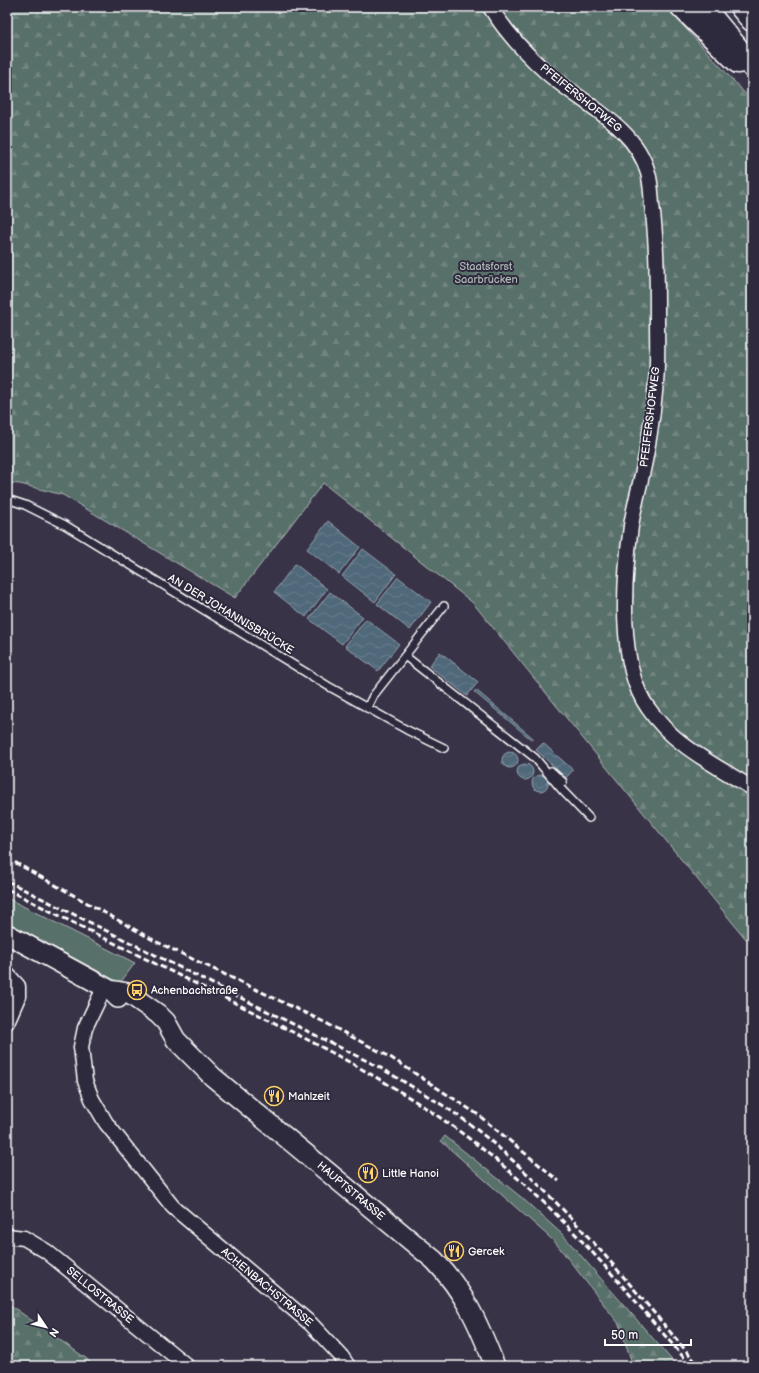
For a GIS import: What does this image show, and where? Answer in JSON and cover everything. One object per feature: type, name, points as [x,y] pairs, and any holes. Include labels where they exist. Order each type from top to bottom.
[{"type":"highway","points":[[682,7],[752,75]]},
{"type":"highway","points":[[703,7],[752,66]]},
{"type":"highway","points":[[741,7],[752,20]]},
{"type":"highway","points":[[747,7],[752,15]]},
{"type":"main road","name":"HAUPTSTRASSE","points":[[7,934],[108,988],[122,1002],[159,1030],[176,1040],[213,1077],[434,1260],[457,1286],[469,1306],[495,1366]]},
{"type":"street","name":"PFEIFERSHOFWEG","points":[[490,7],[502,26],[530,57],[548,74],[616,124],[626,134],[638,151],[648,172],[657,269],[656,379],[647,449],[632,526],[625,612],[626,646],[633,678],[646,707],[666,732],[689,749],[752,788]]},
{"type":"street","points":[[7,974],[12,977],[18,986],[18,996],[7,1022]]},
{"type":"street","name":"ACHENBACHSTRASSE","points":[[108,988],[85,1028],[81,1047],[85,1081],[92,1099],[106,1123],[173,1207],[312,1324],[348,1366]]},
{"type":"street","name":"SELLOSTRASSE","points":[[7,1236],[24,1238],[46,1251],[187,1366]]},
{"type":"lane","name":"AN DER JOHANNISBRÜCKE","points":[[7,499],[25,505],[65,525],[367,708],[444,748]]},
{"type":"lane","points":[[367,708],[373,696],[444,606]]},
{"type":"lane","points":[[405,656],[536,758],[563,782]]},
{"type":"lane","points":[[536,758],[562,790],[589,818]]},
{"type":"green space","name":"Staatsforst Saarbrücken","points":[[7,7],[666,7],[752,101],[752,942],[745,938],[473,603],[323,483],[235,598],[63,495],[20,484],[7,483]]},
{"type":"green space","points":[[7,898],[135,963],[120,983],[7,922]]},
{"type":"green space","points":[[445,1136],[521,1197],[563,1235],[677,1366],[644,1366],[643,1363],[633,1366],[619,1324],[555,1242],[441,1141]]},
{"type":"green space","points":[[7,1303],[87,1359],[93,1366],[7,1366]]},
{"type":"water","points":[[328,521],[360,547],[339,574],[307,549]]},
{"type":"water","points":[[363,549],[396,574],[375,602],[342,576]]},
{"type":"water","points":[[295,564],[327,589],[306,617],[274,592]]},
{"type":"water","points":[[398,577],[431,602],[410,630],[377,604]]},
{"type":"water","points":[[330,592],[363,617],[342,644],[309,619]]},
{"type":"water","points":[[366,619],[399,644],[378,671],[345,646]]},
{"type":"water","points":[[440,652],[478,682],[467,696],[429,666]]},
{"type":"water","points":[[476,690],[533,738],[532,740],[474,692]]},
{"type":"water","points":[[543,743],[573,770],[566,778],[536,750]]},
{"type":"water","points":[[507,752],[513,752],[518,757],[516,766],[513,768],[507,768],[502,763],[502,757]]},
{"type":"water","points":[[522,764],[528,764],[533,769],[531,778],[528,780],[522,780],[517,775],[517,769]]},
{"type":"water","points":[[537,775],[543,775],[548,780],[546,789],[543,791],[537,791],[532,786],[532,780]]},
{"type":"railway","points":[[7,858],[157,942],[322,1021],[390,1057],[477,1114],[559,1181]]},
{"type":"railway","points":[[7,881],[379,1067],[429,1096],[453,1112],[507,1155],[537,1183],[593,1242],[699,1366]]},
{"type":"railway","points":[[7,889],[300,1036],[368,1073],[434,1113],[496,1160],[549,1208],[598,1258],[691,1366]]},
{"type":"place","name":"Achenbachstraße","points":[[137,990]]},
{"type":"place","name":"Mahlzeit","points":[[274,1096]]},
{"type":"place","name":"Little Hanoi","points":[[368,1173]]},
{"type":"place","name":"Gercek","points":[[454,1251]]}]
